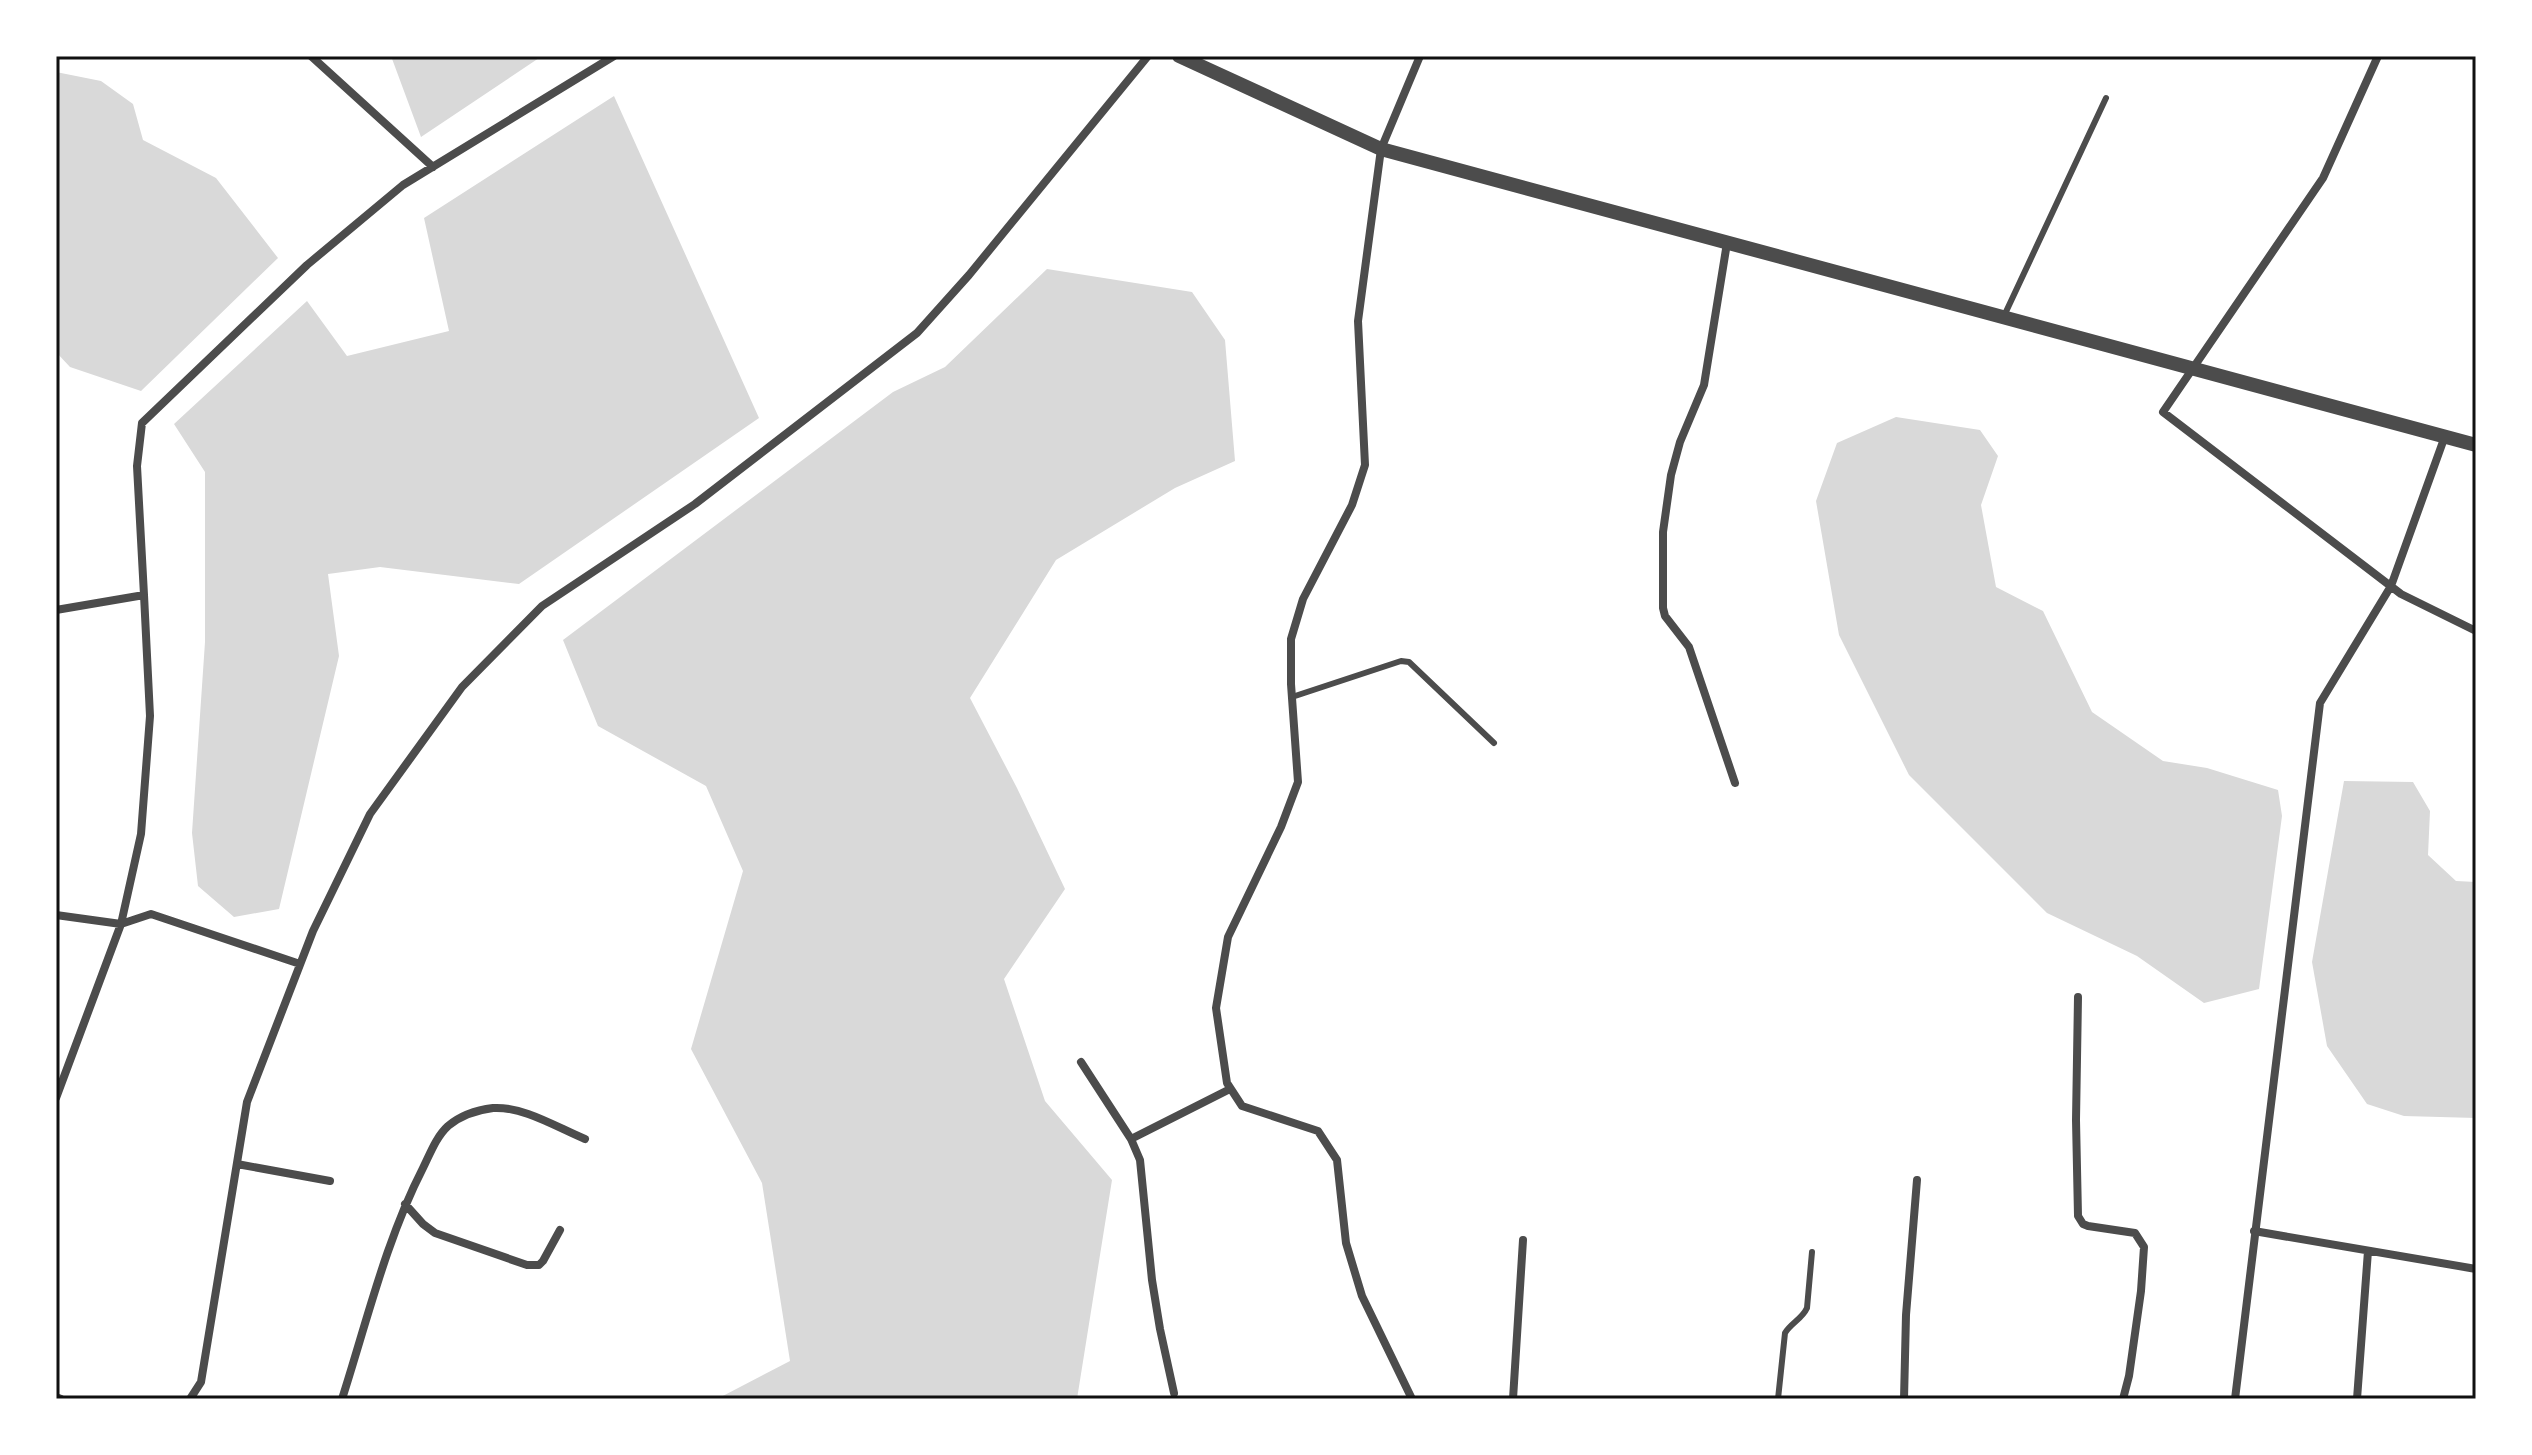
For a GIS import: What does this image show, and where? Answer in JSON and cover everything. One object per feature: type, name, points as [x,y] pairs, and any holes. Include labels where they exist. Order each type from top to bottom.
[{"type":"street","points":[[311,56],[433,167]]},
{"type":"street","points":[[56,1098],[121,924],[141,834],[149,730],[137,466],[142,423],[307,265],[403,185],[614,56]]},
{"type":"street","points":[[190,1399],[201,1382],[247,1102],[300,964],[370,814],[462,687],[542,606],[695,504],[917,333],[969,275],[1148,56]]},
{"type":"street","points":[[1179,56],[1381,149],[2476,445]]},
{"type":"street","points":[[1412,1399],[1358,1282],[1346,1243],[1337,1160],[1318,1131],[1242,1106],[1227,1083],[1216,1008],[1228,937],[1281,827],[1298,782],[1291,639],[1303,599],[1352,505],[1365,465],[1358,321],[1381,149],[1420,56]]},
{"type":"street","points":[[2378,56],[2323,178],[2163,412],[2401,594],[2476,631]]},
{"type":"street","points":[[1727,243],[1704,385],[1680,442],[1671,475],[1663,532],[1663,608],[1665,616],[1689,647],[1735,783]]},
{"type":"street","points":[[2235,1399],[2320,703],[2391,586],[2445,436]]},
{"type":"street","points":[[56,610],[144,595]]},
{"type":"street","points":[[56,915],[121,924],[151,914],[300,964]]},
{"type":"street","points":[[2078,997],[2078,1216],[2088,1226],[2135,1233],[2144,1247],[2135,1341],[2123,1399]]},
{"type":"street","points":[[1081,1062],[1131,1139],[1140,1160],[1152,1280],[1174,1393]]},
{"type":"street","points":[[1131,1139],[1230,1089]]},
{"type":"street","points":[[342,1399],[393,1235],[439,1136],[463,1116],[496,1108],[519,1112],[585,1139]]},
{"type":"street","points":[[237,1164],[330,1181]]},
{"type":"street","points":[[1904,1399],[1906,1315],[1917,1180]]},
{"type":"street","points":[[405,1204],[435,1233],[527,1265],[539,1265],[543,1261],[560,1230]]},
{"type":"street","points":[[2254,1231],[2476,1269]]},
{"type":"street","points":[[1513,1399],[1523,1240]]},
{"type":"street","points":[[2357,1399],[2368,1251]]},
{"type":"lane","points":[[2004,318],[2106,98]]},
{"type":"lane","points":[[1292,697],[1401,661],[1409,662],[1494,743]]},
{"type":"lane","points":[[1778,1399],[1785,1333],[1807,1308],[1812,1252]]},
{"type":"shaded area","points":[[391,56],[542,56],[421,137]]},
{"type":"shaded area","points":[[56,72],[101,81],[133,104],[143,140],[216,178],[278,258],[141,391],[70,367],[56,352]]},
{"type":"shaded area","points":[[614,96],[759,418],[519,584],[380,567],[328,574],[339,656],[279,909],[234,917],[198,886],[192,833],[205,642],[205,472],[174,424],[307,301],[347,356],[449,331],[424,218]]},
{"type":"shaded area","points":[[1047,269],[1192,292],[1225,340],[1235,461],[1175,488],[1056,560],[970,698],[1065,889],[1004,979],[1045,1101],[1112,1180],[1077,1399],[717,1399],[790,1361],[762,1183],[691,1049],[743,871],[706,786],[598,726],[563,640],[893,392],[945,367]]},
{"type":"shaded area","points":[[1896,417],[1980,430],[1998,456],[1981,505],[1996,587],[2043,611],[2092,712],[2163,761],[2207,768],[2278,790],[2282,816],[2259,989],[2204,1003],[2137,956],[2047,913],[1909,775],[1839,635],[1816,501],[1837,443]]},
{"type":"shaded area","points":[[2344,781],[2413,782],[2430,811],[2428,855],[2456,881],[2476,882],[2476,1118],[2404,1116],[2367,1104],[2327,1046],[2312,962]]}]
